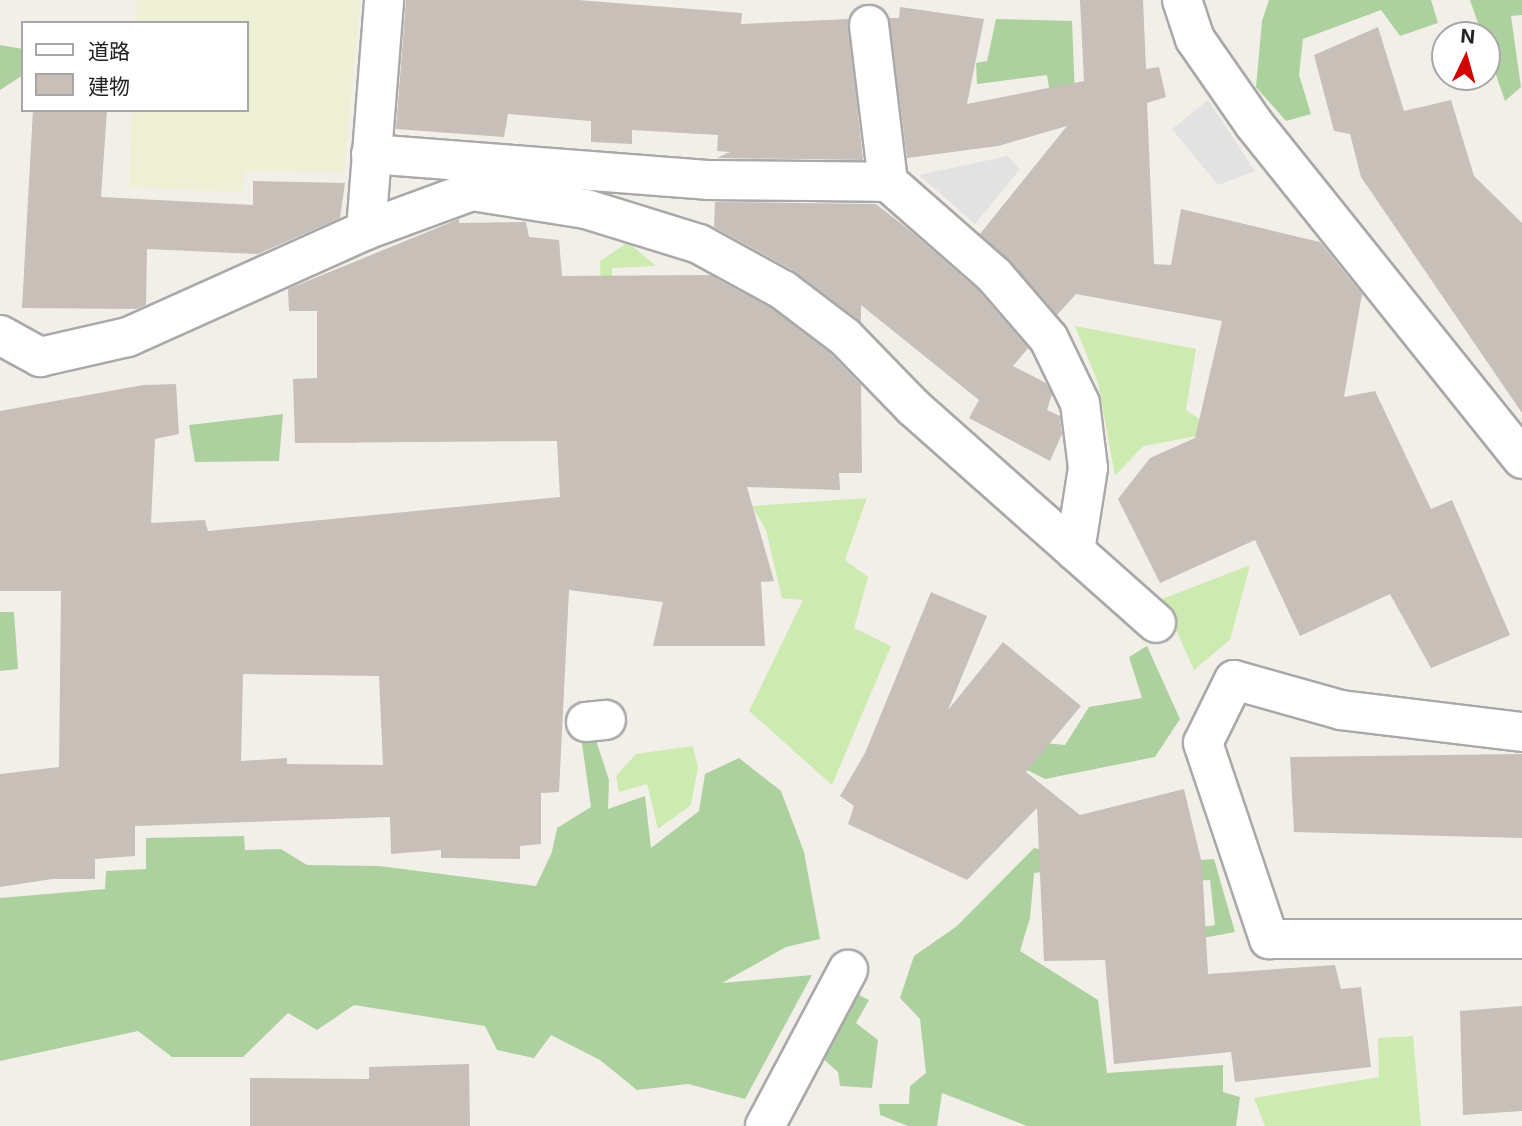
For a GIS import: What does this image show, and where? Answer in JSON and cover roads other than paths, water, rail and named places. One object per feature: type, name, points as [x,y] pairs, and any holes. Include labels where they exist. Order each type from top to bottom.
[{"type":"street","points":[[366,230],[384,0]]},
{"type":"street","points":[[1182,0],[1195,39],[1254,124],[1522,459]]},
{"type":"street","points":[[869,25],[888,182]]},
{"type":"street","points":[[371,154],[707,180],[888,182],[994,275],[1049,340],[1080,403],[1088,468],[1075,551]]},
{"type":"street","points":[[0,335],[40,358],[128,337],[366,230],[472,191],[586,209],[699,244],[783,290],[845,337],[913,407],[1156,623]]},
{"type":"street","points":[[1522,732],[1341,710],[1234,680],[1198,732],[1269,939],[1522,939]]},
{"type":"street","points":[[765,1126],[848,970]]}]
